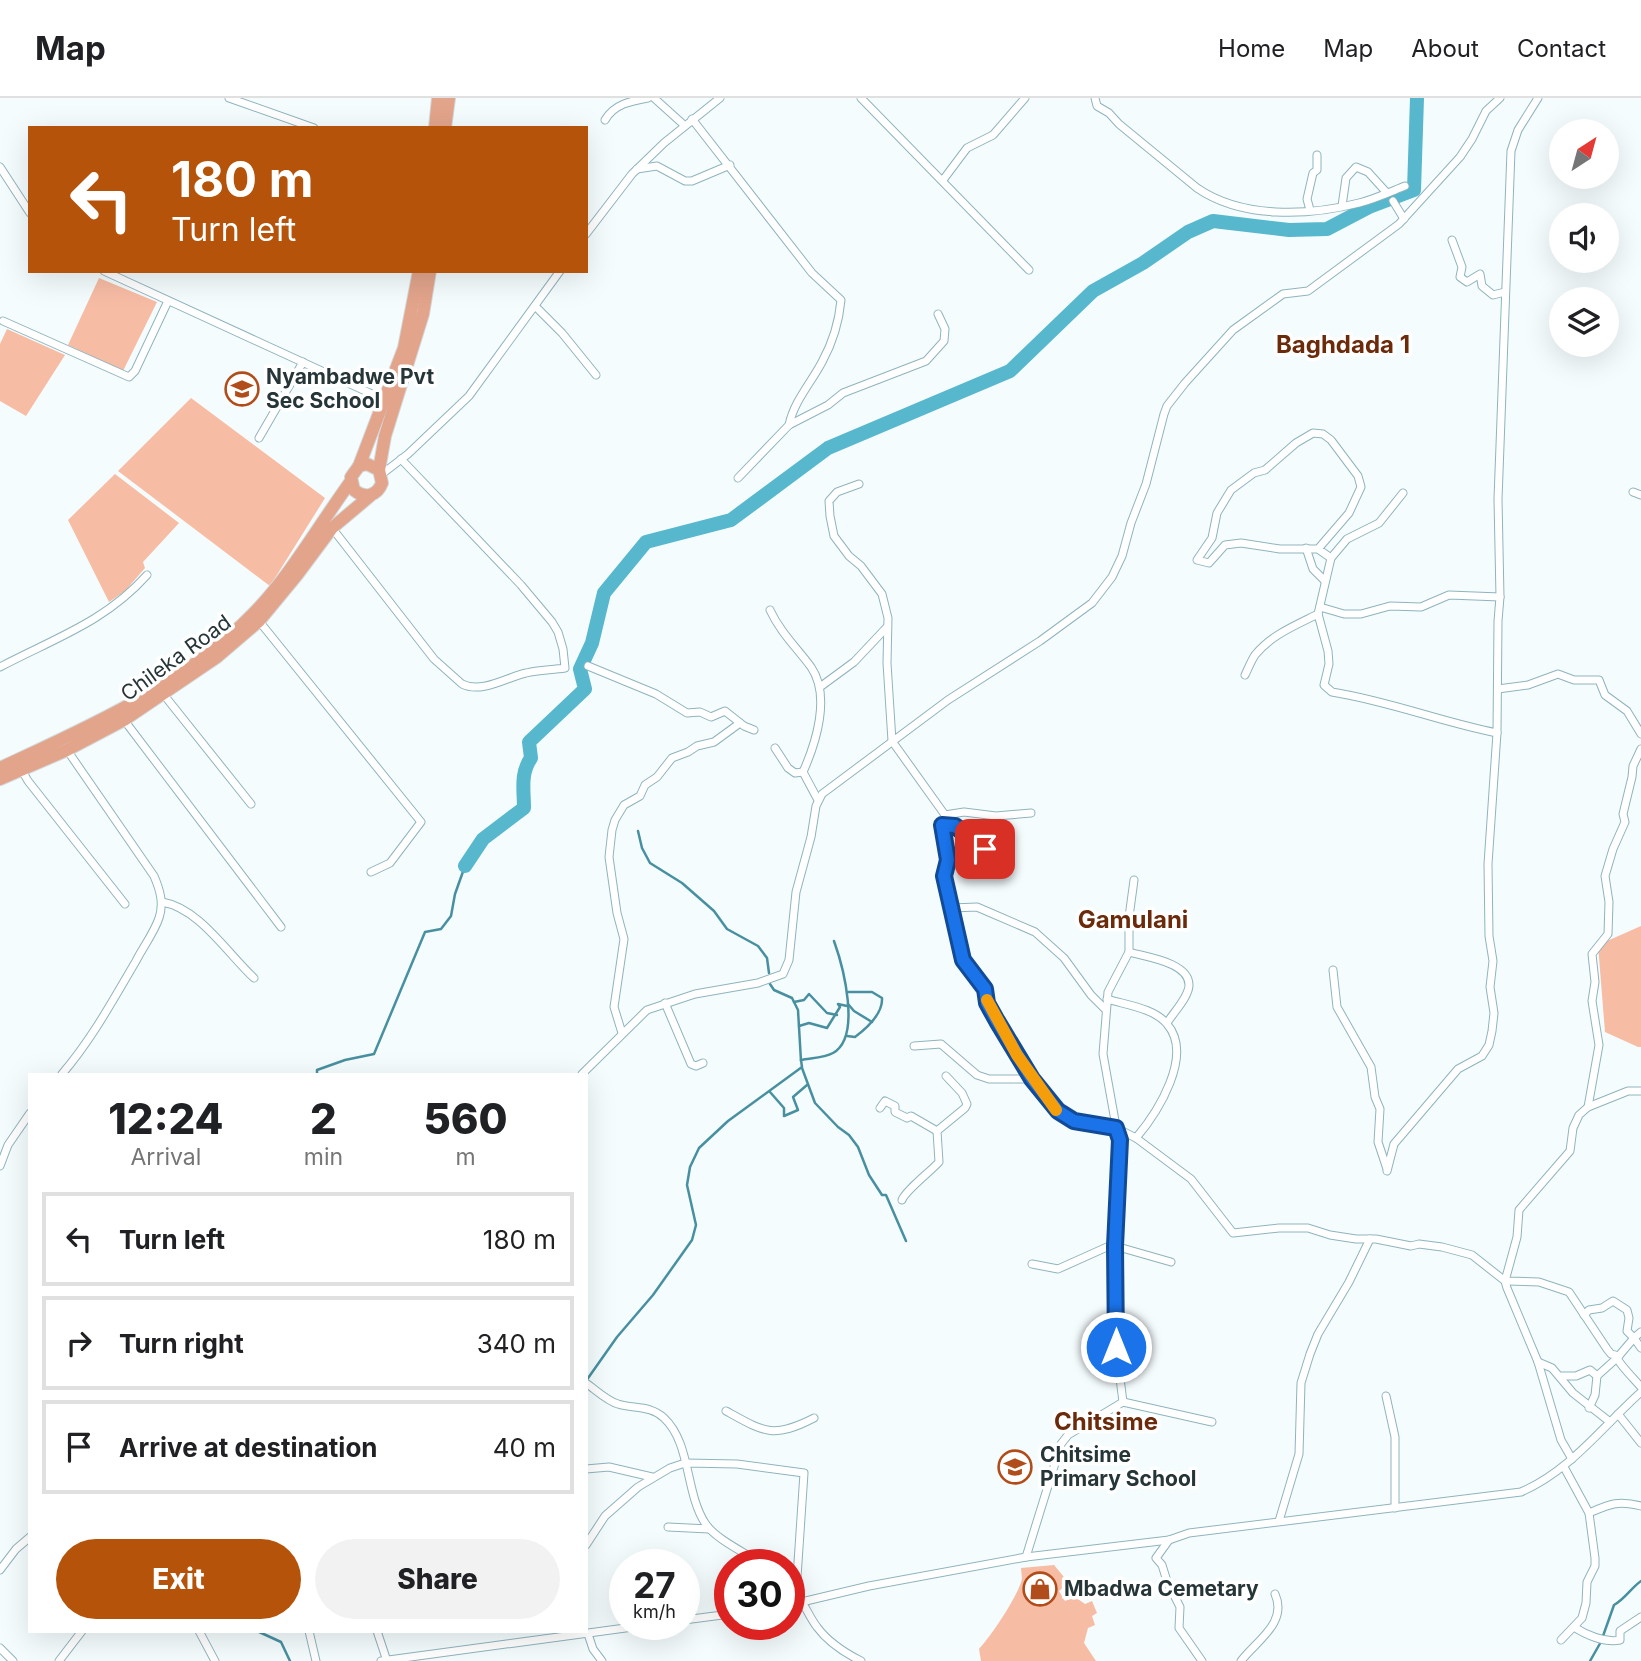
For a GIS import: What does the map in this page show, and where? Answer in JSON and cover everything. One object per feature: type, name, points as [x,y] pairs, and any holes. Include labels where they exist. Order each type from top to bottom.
[{"type":"highway","points":[[435,126],[438,98]]},
{"type":"highway","points":[[445,126],[449,98]]},
{"type":"highway","name":"Chileka Road","points":[[0,768],[118,712],[157,689],[202,658],[252,615],[271,593],[359,466],[404,348],[419,273]]},
{"type":"highway","name":"Chileka Road","points":[[0,779],[68,750],[124,720],[217,657],[259,621],[298,575],[332,528],[381,487],[380,472],[385,436],[423,314],[430,273]]},
{"type":"highway","points":[[359,466],[367,464],[380,472]]},
{"type":"highway","points":[[351,481],[357,493],[370,496]]},
{"type":"street","points":[[229,98],[308,126]]},
{"type":"street","points":[[605,120],[616,106],[648,98]]},
{"type":"street","points":[[654,98],[684,125]]},
{"type":"street","points":[[588,231],[637,169],[684,125],[720,98]]},
{"type":"street","points":[[861,98],[1029,270]]},
{"type":"street","points":[[943,180],[967,148],[993,135],[1025,98]]},
{"type":"street","points":[[1095,98],[1097,106],[1208,195],[1246,209],[1310,210],[1342,206],[1405,186]]},
{"type":"street","points":[[583,1073],[647,1010],[695,994],[758,983],[783,974],[789,960],[796,892],[818,800],[828,788],[948,700],[1058,629],[1092,603],[1112,577],[1122,556],[1167,406],[1185,383],[1233,330],[1278,296],[1304,293],[1404,219],[1459,158],[1486,111],[1500,98]]},
{"type":"street","points":[[1333,970],[1337,1007],[1371,1067],[1375,1080],[1375,1097],[1380,1109],[1378,1142],[1387,1170],[1394,1144],[1403,1132],[1458,1069],[1482,1056],[1489,1045],[1494,1013],[1490,987],[1493,961],[1489,936],[1488,864],[1497,733],[1500,597],[1498,499],[1511,151],[1518,130],[1538,98]]},
{"type":"street","points":[[692,119],[812,273],[841,300],[832,341],[792,410],[789,425]]},
{"type":"street","points":[[1310,210],[1307,199],[1313,173],[1317,170],[1317,155]]},
{"type":"street","points":[[637,169],[657,166],[685,181],[692,181],[730,165]]},
{"type":"street","points":[[0,167],[28,210]]},
{"type":"street","points":[[1342,206],[1346,178],[1356,167],[1368,172],[1387,193]]},
{"type":"street","points":[[1393,201],[1404,219]]},
{"type":"street","points":[[1452,240],[1462,267],[1460,277],[1467,282],[1480,274],[1482,286],[1493,295],[1505,292]]},
{"type":"street","points":[[108,273],[386,400]]},
{"type":"street","points":[[380,472],[401,459],[468,396],[560,273]]},
{"type":"street","points":[[3,321],[130,377],[169,301]]},
{"type":"street","points":[[536,307],[562,333],[596,375]]},
{"type":"street","points":[[738,478],[789,425],[828,405],[843,393],[926,361],[944,341],[945,329],[938,314]]},
{"type":"street","points":[[259,438],[303,362]]},
{"type":"street","points":[[1318,549],[1349,513],[1361,487],[1358,475],[1331,440],[1317,433],[1303,438],[1265,470],[1254,473],[1231,490],[1217,513],[1212,538],[1197,560],[1209,563],[1225,545],[1241,543],[1280,549],[1318,549],[1331,558]]},
{"type":"street","points":[[332,528],[434,659],[461,684],[467,687],[497,684],[528,672],[565,668],[563,649],[552,622],[523,587],[401,459]]},
{"type":"street","points":[[859,484],[832,495],[830,516],[834,536],[882,594],[887,607],[892,741],[945,815],[985,849]]},
{"type":"street","points":[[1403,493],[1379,523],[1347,539],[1331,558],[1319,611],[1328,651],[1325,688],[1332,692],[1398,706],[1461,726],[1497,733]]},
{"type":"street","points":[[1306,548],[1313,569],[1325,580]]},
{"type":"street","points":[[0,667],[105,614],[128,596],[147,575]]},
{"type":"street","points":[[1245,675],[1253,657],[1263,647],[1319,611],[1361,614],[1391,606],[1421,607],[1449,595],[1500,597]]},
{"type":"street","points":[[769,610],[785,637],[810,666],[820,687],[816,745],[803,772]]},
{"type":"street","points":[[259,621],[421,822],[390,863],[370,872]]},
{"type":"street","points":[[820,687],[854,662],[887,626]]},
{"type":"street","points":[[587,666],[656,694],[687,713],[700,712],[712,718],[725,711],[754,730]]},
{"type":"street","points":[[1498,690],[1528,685],[1558,674],[1574,680],[1599,680],[1605,695],[1627,711],[1641,734]]},
{"type":"street","points":[[164,695],[251,804]]},
{"type":"street","points":[[124,720],[281,927]]},
{"type":"street","points":[[622,1033],[614,1007],[624,939],[617,913],[609,857],[615,820],[624,805],[640,796],[645,785],[657,777],[672,758],[697,746],[714,742],[740,723]]},
{"type":"street","points":[[775,748],[792,771],[803,772]]},
{"type":"street","points":[[1588,1107],[1599,1045],[1592,1001],[1595,982],[1592,954],[1608,934],[1609,902],[1605,876],[1612,849],[1625,822],[1623,814],[1633,766],[1641,749]]},
{"type":"street","points":[[63,1073],[93,1036],[118,993],[159,918],[162,902],[155,876],[68,750]]},
{"type":"street","points":[[22,769],[28,781],[125,904]]},
{"type":"street","points":[[803,772],[818,800]]},
{"type":"street","points":[[945,815],[957,812],[996,816],[1031,813]]},
{"type":"street","points":[[955,826],[942,825],[948,860],[944,876],[963,960],[985,989],[987,1003],[1032,1079],[1065,1117],[1081,1123],[1116,1128],[1136,1138],[1191,1179],[1233,1233],[1308,1228],[1330,1235],[1391,1241],[1411,1247],[1419,1244],[1442,1247],[1472,1255],[1505,1281],[1538,1362],[1561,1440],[1572,1459]]},
{"type":"street","points":[[1123,1402],[1116,1347],[1115,1246],[1121,1154],[1103,1054],[1107,999],[1111,984],[1129,952],[1129,917],[1134,880]]},
{"type":"street","points":[[162,902],[175,904],[200,921],[235,961],[254,978]]},
{"type":"street","points":[[952,908],[977,907],[1035,932],[1064,958],[1086,989],[1105,1009]]},
{"type":"street","points":[[1129,952],[1175,965],[1188,979],[1186,993],[1167,1023]]},
{"type":"street","points":[[1107,999],[1148,1011],[1167,1023],[1178,1046],[1175,1067],[1160,1104],[1136,1138]]},
{"type":"street","points":[[665,1003],[691,1064],[696,1066],[702,1063]]},
{"type":"street","points":[[914,1046],[941,1044],[977,1075],[989,1079],[1032,1079]]},
{"type":"street","points":[[937,1131],[967,1104],[962,1093],[946,1076]]},
{"type":"street","points":[[1505,1281],[1517,1237],[1519,1210],[1570,1151],[1573,1128],[1579,1115],[1588,1107],[1628,1091],[1641,1091]]},
{"type":"street","points":[[880,1108],[885,1101],[895,1106],[895,1112],[907,1118],[911,1116],[937,1131]]},
{"type":"street","points":[[0,1166],[12,1139],[28,1116]]},
{"type":"street","points":[[902,1200],[904,1193],[921,1182],[939,1162],[937,1131]]},
{"type":"street","points":[[1279,1521],[1298,1454],[1299,1399],[1310,1354],[1318,1334],[1349,1282],[1370,1239]]},
{"type":"street","points":[[1032,1264],[1058,1269],[1115,1246],[1171,1262]]},
{"type":"street","points":[[1505,1281],[1539,1282],[1569,1292],[1607,1349],[1618,1357]]},
{"type":"street","points":[[1584,1315],[1589,1310],[1617,1301],[1627,1310],[1627,1331],[1641,1348]]},
{"type":"street","points":[[1589,1408],[1595,1395],[1597,1376],[1641,1332]]},
{"type":"street","points":[[805,1602],[869,1587],[1026,1557],[1169,1540],[1189,1533],[1279,1521],[1521,1492],[1564,1468],[1641,1390],[1626,1368],[1619,1363],[1618,1357]]},
{"type":"street","points":[[1538,1362],[1552,1368],[1589,1408],[1610,1422]]},
{"type":"street","points":[[1560,1376],[1576,1376],[1590,1370],[1597,1376]]},
{"type":"street","points":[[588,1384],[613,1403],[645,1408],[663,1417],[681,1443],[687,1474],[703,1521],[709,1529],[739,1549]]},
{"type":"street","points":[[1386,1396],[1395,1437],[1395,1508]]},
{"type":"street","points":[[1026,1557],[1061,1444],[1068,1435],[1123,1402],[1212,1422]]},
{"type":"street","points":[[726,1411],[765,1431],[779,1432],[814,1418]]},
{"type":"street","points":[[1618,1414],[1641,1443]]},
{"type":"street","points":[[588,1542],[605,1516],[652,1477],[685,1463],[737,1464],[804,1473],[799,1549]]},
{"type":"street","points":[[588,1468],[609,1467],[652,1477]]},
{"type":"street","points":[[1561,1640],[1582,1618],[1587,1582],[1595,1566],[1594,1537],[1589,1513],[1564,1468]]},
{"type":"street","points":[[1589,1513],[1612,1503],[1624,1502],[1641,1506]]},
{"type":"street","points":[[668,1527],[709,1529]]},
{"type":"street","points":[[0,1570],[28,1539]]},
{"type":"street","points":[[1169,1540],[1156,1558],[1162,1565],[1180,1607],[1179,1628],[1202,1661]]},
{"type":"street","points":[[1241,1661],[1261,1642],[1275,1621],[1279,1606],[1275,1594]]},
{"type":"street","points":[[805,1608],[819,1630],[837,1646],[861,1661]]},
{"type":"street","points":[[1574,1626],[1583,1633],[1614,1642],[1620,1640],[1620,1630],[1641,1617]]},
{"type":"street","points":[[380,1661],[609,1631]]},
{"type":"street","points":[[59,1661],[80,1633]]},
{"type":"street","points":[[200,1633],[215,1661]]},
{"type":"street","points":[[309,1633],[316,1661]]},
{"type":"street","points":[[378,1633],[387,1661]]},
{"type":"street","points":[[588,1634],[593,1649],[602,1661]]},
{"type":"street","points":[[0,1648],[13,1661]]},
{"type":"shaded area","points":[[99,278],[157,302],[123,371],[68,345]]},
{"type":"shaded area","points":[[7,329],[65,355],[26,416],[0,401],[0,344]]},
{"type":"shaded area","points":[[191,398],[325,498],[270,586],[118,471]]},
{"type":"shaded area","points":[[115,474],[179,523],[143,562],[145,568],[125,591],[109,602],[68,520]]},
{"type":"shaded area","points":[[1641,926],[1641,1047],[1638,1047],[1605,1032],[1598,945]]},
{"type":"shaded area","points":[[1054,1565],[1069,1583],[1059,1591],[1065,1601],[1075,1597],[1085,1604],[1092,1601],[1097,1613],[1092,1616],[1095,1625],[1088,1628],[1084,1643],[1096,1661],[981,1661],[979,1649],[997,1626],[1015,1595],[1022,1579],[1021,1568]]},
{"type":"waterway","points":[[465,866],[483,839],[524,808],[524,776],[531,758],[529,742],[585,689],[580,669],[592,643],[604,593],[646,542],[731,520],[828,448],[1010,371],[1093,291],[1143,263],[1188,232],[1213,221],[1289,230],[1327,229],[1369,207],[1414,190],[1417,98]]},
{"type":"waterway","points":[[638,831],[642,848],[650,863],[682,883],[714,911],[727,929],[758,946],[767,958],[769,973]]},
{"type":"waterway","points":[[317,1073],[317,1070],[345,1060],[374,1054],[425,932],[441,929],[451,916],[465,866]]},
{"type":"waterway","points":[[588,1378],[692,1240],[696,1225],[687,1185],[690,1167],[699,1148],[728,1121],[802,1067],[801,1060],[829,1055],[842,1045],[847,1032],[848,1000],[834,941]]},
{"type":"waterway","points":[[770,984],[774,990],[792,998],[798,1010],[801,1061]]},
{"type":"waterway","points":[[847,1036],[855,1037],[869,1025],[882,1004],[882,998],[872,992],[848,992]]},
{"type":"waterway","points":[[794,1002],[804,1000],[809,994],[827,1013],[837,1015]]},
{"type":"waterway","points":[[799,1026],[809,1023],[827,1028],[840,1007],[838,1004],[847,1006]]},
{"type":"waterway","points":[[848,1004],[872,1022]]},
{"type":"waterway","points":[[802,1068],[815,1103],[858,1147],[869,1175],[882,1195],[886,1195],[906,1241]]},
{"type":"waterway","points":[[770,1092],[784,1108],[784,1116],[798,1110],[793,1097],[807,1085]]},
{"type":"waterway","points":[[1603,1636],[1614,1605],[1641,1581]]},
{"type":"waterway","points":[[261,1633],[281,1642],[290,1661]]},
{"type":"waterway","points":[[1590,1661],[1602,1640]]},
{"type":"slow traffic","points":[[987,1000],[1032,1079],[1056,1110]]},
{"type":"place","name":"Nyambadwe Pvt Sec School","points":[[242,389]]},
{"type":"place","name":"Chitsime Primary School","points":[[1015,1467]]},
{"type":"place","name":"Mbadwa Cemetary","points":[[1040,1589]]},
{"type":"district","name":"Baghdada 1","points":[[1343,345]]},
{"type":"district","name":"Gamulani","points":[[1133,920]]},
{"type":"district","name":"Chitsime","points":[[1106,1422]]},
{"type":"route","points":[[985,849],[955,826],[942,825],[948,860],[944,876],[963,960],[985,989],[987,1003],[1032,1079],[1058,1111],[1074,1121],[1116,1128],[1120,1140],[1115,1246],[1116,1347]]}]
